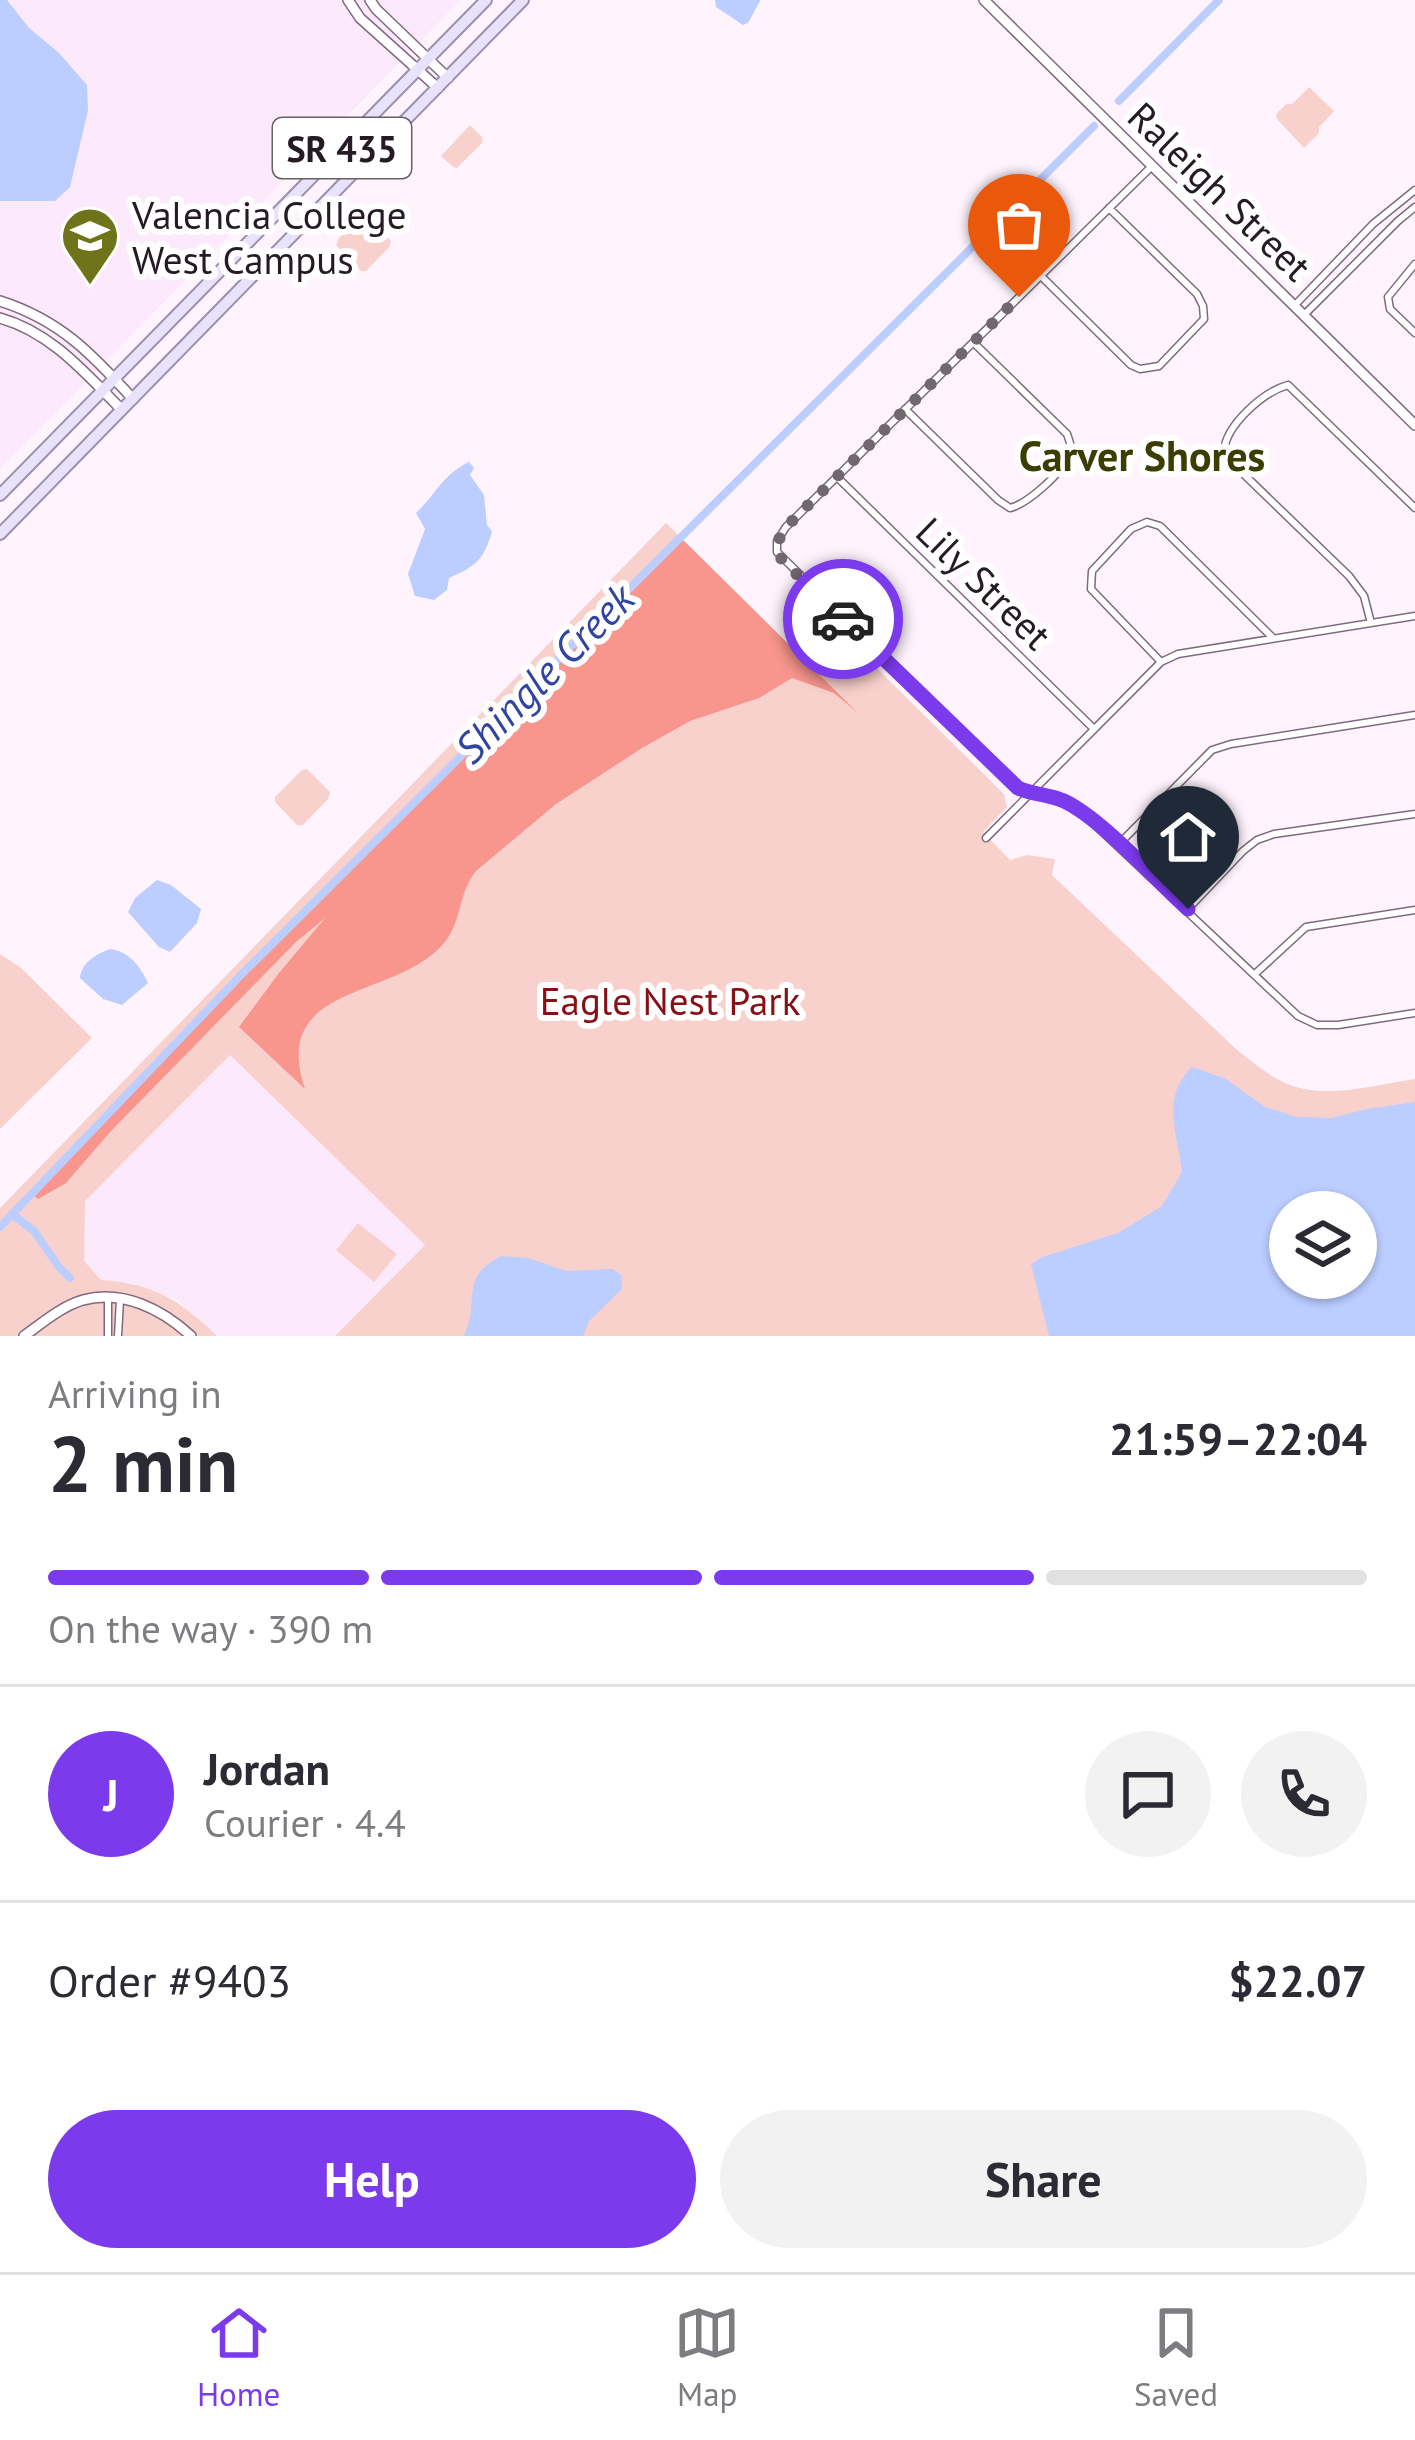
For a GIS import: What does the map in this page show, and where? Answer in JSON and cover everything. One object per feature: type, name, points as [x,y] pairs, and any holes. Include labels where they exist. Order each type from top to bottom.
[{"type":"main road","name":"SR 435","points":[[0,495],[485,0]]},
{"type":"main road","name":"SR 435","points":[[0,534],[523,0]]},
{"type":"street","points":[[348,0],[360,18],[438,88]]},
{"type":"street","points":[[370,0],[448,78]]},
{"type":"street","name":"Raleigh Street","points":[[984,0],[1415,424]]},
{"type":"street","points":[[1151,167],[786,527],[777,552],[1006,778],[1030,794],[1047,794],[1079,810],[1298,1016],[1317,1024],[1338,1025],[1415,1013]]},
{"type":"street","points":[[1294,306],[1373,224],[1415,190]]},
{"type":"street","points":[[1304,315],[1415,207]]},
{"type":"street","points":[[1041,276],[1132,365],[1159,366],[1204,319],[1203,306],[1197,294],[1109,208]]},
{"type":"street","points":[[1415,264],[1388,297],[1390,309],[1415,333]]},
{"type":"street","points":[[0,302],[31,311],[62,329],[133,399]]},
{"type":"street","points":[[0,318],[57,346],[122,410]]},
{"type":"street","points":[[905,410],[998,500],[1010,508],[1025,505],[1068,459],[1071,446],[1067,434],[974,343]]},
{"type":"street","points":[[1371,623],[1364,596],[1349,576],[1231,462],[1224,451],[1225,436],[1270,390],[1288,386],[1415,508]]},
{"type":"street","name":"Lily Street","points":[[837,477],[1094,729]]},
{"type":"street","points":[[1161,662],[1091,590],[1092,572],[1131,529],[1147,523],[1160,526],[1273,638]]},
{"type":"street","points":[[986,838],[1161,662],[1178,654],[1415,616]]},
{"type":"street","points":[[1118,844],[1212,750],[1415,716]]},
{"type":"street","points":[[1188,909],[1257,840],[1415,814]]},
{"type":"street","points":[[1256,974],[1306,927],[1415,910]]},
{"type":"street","points":[[108,1336],[114,1298]]},
{"type":"street","points":[[114,1298],[118,1336]]},
{"type":"street","points":[[24,1336],[85,1299],[114,1298],[160,1311],[191,1336]]},
{"type":"shaded area","name":"Valencia College West Campus","points":[[0,0],[461,0],[0,469]]},
{"type":"shaded area","points":[[681,538],[859,714],[834,693],[792,678],[759,698],[690,721],[556,804],[476,871],[452,931],[427,959],[346,996],[322,1010],[305,1028],[299,1054],[305,1089],[239,1027],[325,918],[111,1131],[66,1183],[38,1199],[32,1194],[240,976]]},
{"type":"shaded area","points":[[230,1055],[425,1245],[335,1336],[217,1336],[177,1300],[129,1283],[101,1281],[84,1261],[85,1200]]},
{"type":"green space","points":[[1309,87],[1334,111],[1304,148],[1276,114]]},
{"type":"green space","points":[[470,125],[483,138],[482,143],[453,167],[441,156]]},
{"type":"green space","points":[[362,215],[391,241],[366,271],[336,245]]},
{"type":"green space","name":"Eagle Nest Park","points":[[666,523],[807,662],[839,631],[1004,794],[1007,807],[983,832],[1010,860],[1027,855],[1055,859],[1052,875],[1259,1067],[1283,1082],[1314,1090],[1348,1090],[1415,1079],[1415,1336],[335,1336],[425,1245],[230,1055],[85,1201],[84,1261],[101,1280],[136,1285],[165,1296],[217,1336],[0,1336],[0,1208]]},
{"type":"green space","points":[[307,769],[330,792],[303,825],[297,825],[275,797]]},
{"type":"green space","points":[[0,954],[20,967],[92,1038],[0,1129]]},
{"type":"green space","points":[[358,1223],[397,1254],[374,1282],[336,1250]]},
{"type":"water","points":[[0,0],[7,0],[87,85],[88,110],[70,187],[55,201],[0,201]]},
{"type":"water","points":[[715,0],[760,1],[743,25],[716,7]]},
{"type":"water","points":[[469,462],[474,468],[470,475],[484,495],[492,531],[489,541],[478,561],[449,578],[447,590],[434,600],[415,596],[408,574],[425,529],[416,513],[446,479]]},
{"type":"water","points":[[157,880],[201,909],[197,923],[170,952],[159,947],[128,912],[135,898]]},
{"type":"water","points":[[110,949],[133,961],[148,983],[122,1005],[103,999],[80,978],[90,960]]},
{"type":"water","points":[[1192,1067],[1226,1079],[1265,1107],[1297,1117],[1331,1118],[1415,1102],[1415,1336],[1049,1336],[1031,1264],[1118,1233],[1162,1206],[1182,1172],[1174,1117],[1176,1091]]},
{"type":"water","points":[[501,1256],[528,1258],[566,1271],[613,1269],[621,1275],[622,1289],[589,1321],[583,1336],[464,1336],[475,1281]]},
{"type":"waterway","name":"Shingle Creek","points":[[1119,101],[1219,0]]},
{"type":"waterway","name":"Shingle Creek","points":[[0,1227],[240,976],[1094,126]]},
{"type":"waterway","points":[[12,1214],[34,1231],[70,1278]]},
{"type":"way so far","points":[[843,619],[783,561],[777,542],[786,527],[1019,297]]},
{"type":"place","name":"Valencia College West Campus","points":[[90,287]]},
{"type":"district","name":"Carver Shores","points":[[1142,455]]},
{"type":"route","points":[[843,619],[1006,778],[1030,794],[1047,794],[1079,810],[1188,909]]}]
